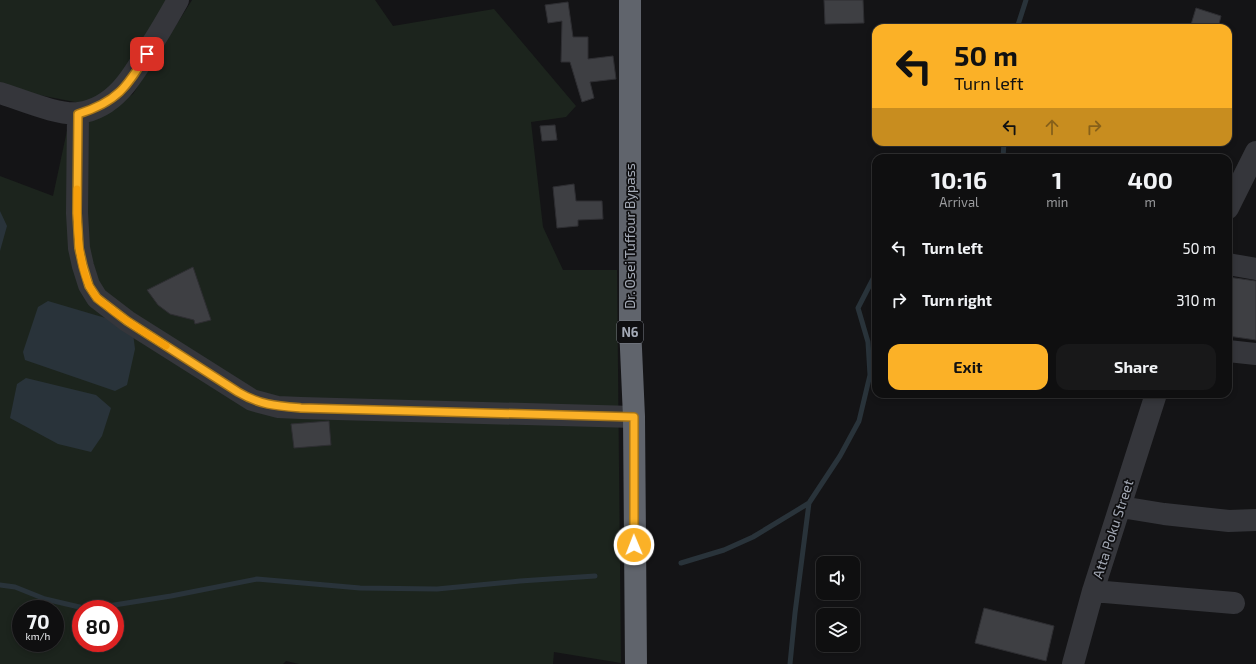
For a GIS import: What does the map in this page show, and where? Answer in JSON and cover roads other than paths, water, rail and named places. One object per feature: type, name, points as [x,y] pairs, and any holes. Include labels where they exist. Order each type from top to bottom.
[{"type":"highway","name":"Dr. Osei Tuffour Bypass","points":[[630,0],[630,326],[634,417],[636,664]]},
{"type":"street","points":[[0,93],[54,111],[78,114],[98,108],[116,96],[127,84],[178,0]]},
{"type":"street","points":[[78,114],[77,213],[79,248],[89,286],[97,298],[127,321],[252,400],[278,407],[634,417]]},
{"type":"street","points":[[1232,200],[1256,152]]},
{"type":"street","points":[[1232,265],[1256,269]]},
{"type":"street","points":[[1232,351],[1256,354]]},
{"type":"street","name":"Atta Poku Street","points":[[1073,664],[1093,591],[1155,398]]},
{"type":"street","points":[[1121,507],[1164,514],[1229,521],[1256,520]]},
{"type":"street","points":[[1093,591],[1234,603]]},
{"type":"waterway","points":[[1018,24],[1026,0]]},
{"type":"waterway","points":[[1003,154],[1004,146]]},
{"type":"waterway","points":[[790,664],[809,503],[840,456],[859,421],[870,375],[868,342],[858,308],[872,281]]},
{"type":"waterway","points":[[681,563],[724,550],[753,537],[809,503]]},
{"type":"waterway","points":[[124,603],[257,579],[360,588],[437,589],[595,576]]},
{"type":"waterway","points":[[0,585],[15,587],[45,599],[72,605]]}]
